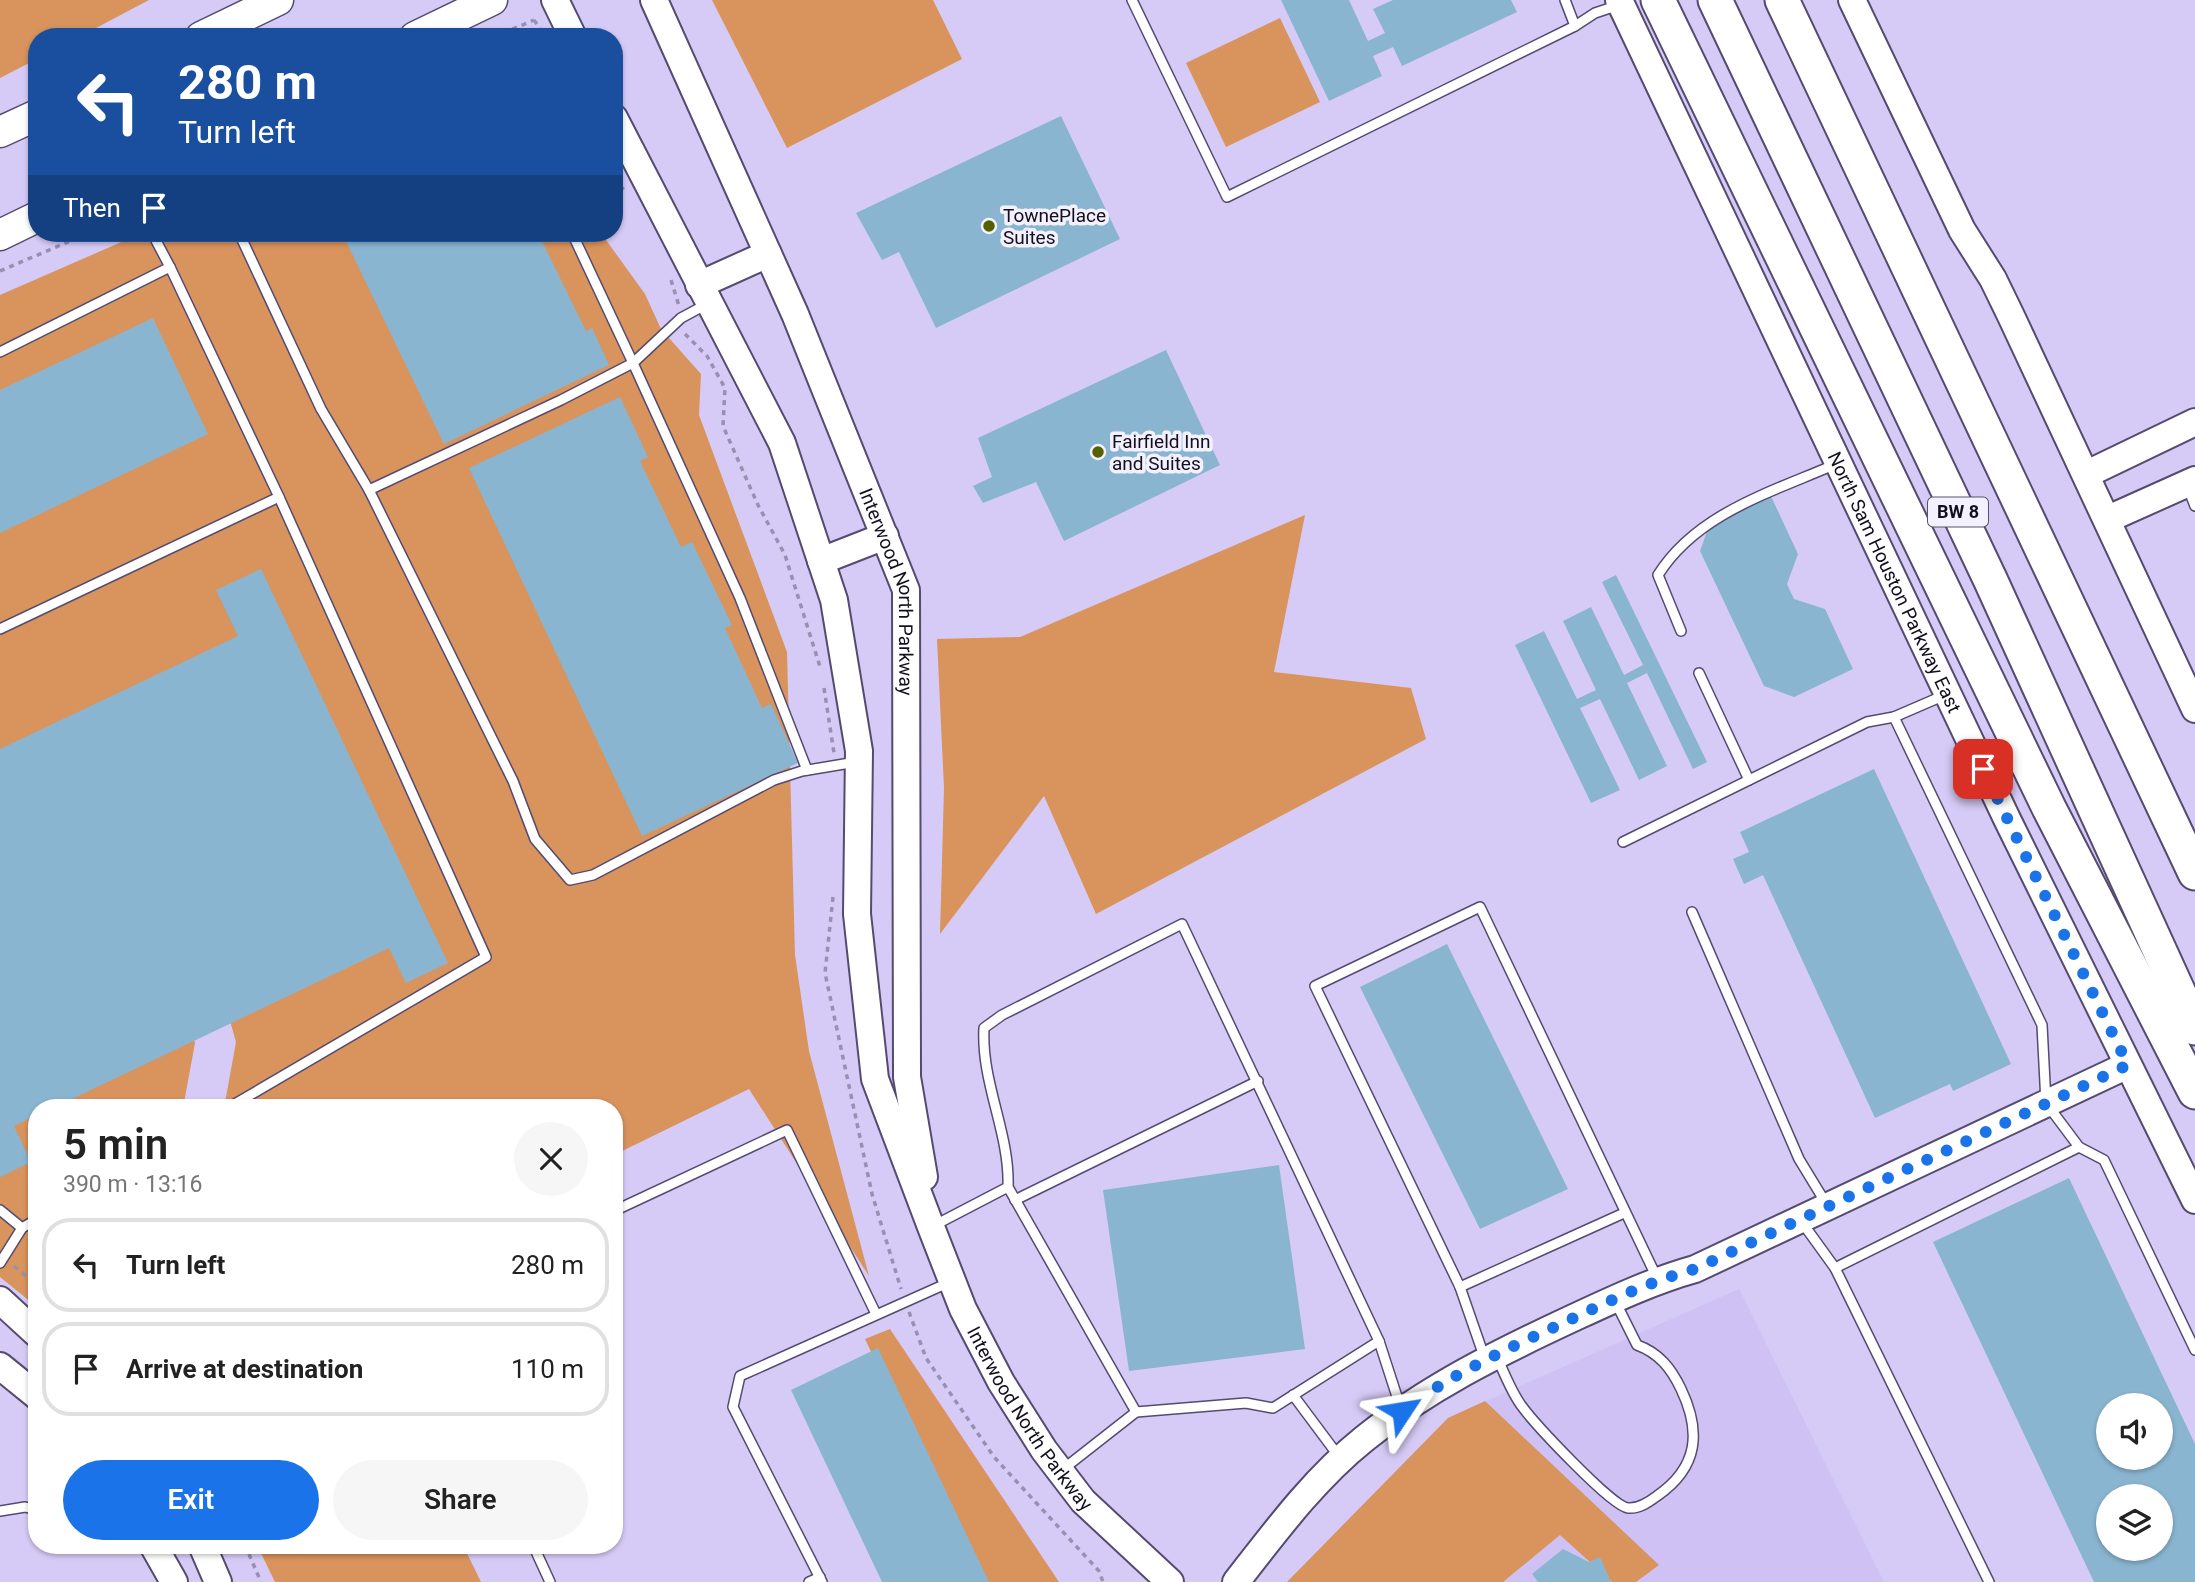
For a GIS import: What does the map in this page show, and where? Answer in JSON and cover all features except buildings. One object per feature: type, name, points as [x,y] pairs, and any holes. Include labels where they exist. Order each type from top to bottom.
[{"type":"highway","points":[[1658,0],[2049,808],[2195,1092]]},
{"type":"highway","name":"BW 8","points":[[1715,0],[1990,579],[2195,1028]]},
{"type":"highway","name":"BW 8","points":[[1782,0],[2195,873]]},
{"type":"main road","points":[[220,28],[278,0]]},
{"type":"main road","points":[[434,28],[492,0]]},
{"type":"main road","points":[[0,132],[28,119]]},
{"type":"main road","points":[[0,235],[28,221]]},
{"type":"street","points":[[555,0],[569,28]]},
{"type":"street","name":"Interwood North Parkway","points":[[654,0],[768,254],[906,590],[907,1077],[931,1227]]},
{"type":"street","points":[[1852,0],[1962,230],[1993,279],[2087,474],[2195,709]]},
{"type":"street","name":"North Sam Houston Parkway East","points":[[1620,2],[1837,463],[2195,1200]]},
{"type":"street","name":"Interwood North Parkway","points":[[623,136],[782,443],[834,600],[859,761],[857,914],[875,1079],[963,1309],[1001,1382],[1083,1501],[1170,1582]]},
{"type":"street","points":[[703,294],[768,254]]},
{"type":"street","points":[[2087,474],[2195,422]]},
{"type":"street","points":[[2108,519],[2192,490]]},
{"type":"street","points":[[821,561],[885,536]]},
{"type":"street","points":[[1236,1582],[1291,1510],[1362,1441],[1402,1411],[1491,1358],[1658,1279],[1695,1269],[2128,1065]]},
{"type":"street","points":[[0,1300],[28,1326]]},
{"type":"street","points":[[0,1366],[28,1389]]},
{"type":"street","points":[[158,1554],[174,1582]]},
{"type":"street","points":[[206,1554],[218,1582]]},
{"type":"lane","points":[[1132,0],[1227,197],[1620,2]]},
{"type":"lane","points":[[1564,0],[1575,26]]},
{"type":"lane","points":[[157,242],[279,497],[486,957],[243,1099]]},
{"type":"lane","points":[[243,242],[321,409],[369,490],[513,781],[535,839],[570,880],[593,875],[751,791],[807,770],[859,761]]},
{"type":"lane","points":[[576,242],[740,598],[807,770]]},
{"type":"lane","points":[[0,352],[170,267]]},
{"type":"lane","points":[[369,490],[561,400],[633,363],[703,294]]},
{"type":"lane","points":[[1681,631],[1657,575],[1665,563],[1713,518],[1837,463]]},
{"type":"lane","points":[[0,629],[279,497]]},
{"type":"lane","points":[[1699,673],[1749,780]]},
{"type":"lane","points":[[1623,842],[1867,722],[1894,718],[1948,693]]},
{"type":"lane","points":[[1894,718],[2042,1025],[2046,1103],[2079,1147],[2104,1160],[2195,1350]]},
{"type":"lane","points":[[1614,1300],[1637,1345],[1650,1350],[1672,1369],[1692,1413],[1695,1435],[1690,1457],[1676,1479],[1643,1506],[1628,1508],[1616,1502],[1596,1483],[1520,1404],[1491,1358],[1460,1287],[1315,986],[1480,907],[1624,1213],[1658,1279]]},
{"type":"lane","points":[[1692,912],[1798,1159],[1828,1206]]},
{"type":"lane","points":[[1136,1412],[1008,1187],[1009,1160],[983,1054],[984,1028],[1002,1015],[1182,924],[1378,1341],[1402,1411]]},
{"type":"lane","points":[[1015,1200],[1258,1081]]},
{"type":"lane","points":[[623,1207],[787,1130],[876,1314]]},
{"type":"lane","points":[[1835,1268],[2079,1147]]},
{"type":"lane","points":[[931,1227],[1008,1187]]},
{"type":"lane","points":[[0,1210],[22,1228]]},
{"type":"lane","points":[[1460,1287],[1624,1213]]},
{"type":"lane","points":[[1800,1219],[1835,1268],[1989,1582]]},
{"type":"lane","points":[[1,1260],[22,1228],[28,1224]]},
{"type":"lane","points":[[809,1582],[821,1580],[733,1407],[740,1376],[952,1282]]},
{"type":"lane","points":[[1060,1471],[1136,1412],[1246,1403],[1273,1408],[1378,1341]]},
{"type":"lane","points":[[1293,1395],[1342,1461]]},
{"type":"lane","points":[[0,1511],[28,1508]]},
{"type":"lane","points":[[537,1554],[550,1582]]},
{"type":"path","points":[[515,28],[534,20],[540,28]]},
{"type":"path","points":[[0,271],[68,242]]},
{"type":"path","points":[[1,1260],[28,1279]]},
{"type":"path","points":[[249,1554],[261,1582]]},
{"type":"shaded area","points":[[0,0],[149,0],[96,28],[28,28],[28,64],[0,78]]},
{"type":"shaded area","points":[[712,0],[933,0],[962,59],[787,148]]},
{"type":"shaded area","points":[[1280,18],[1320,102],[1226,147],[1186,63]]},
{"type":"shaded area","points":[[121,242],[607,242],[645,294],[661,329],[701,374],[699,415],[787,652],[795,955],[809,1051],[869,1276],[749,1089],[623,1151],[623,1099],[226,1099],[236,1042],[216,971],[0,998],[0,295]]},
{"type":"shaded area","points":[[1305,515],[1274,672],[1411,688],[1426,739],[1096,914],[1044,796],[940,934],[944,788],[937,639],[1020,637]]},
{"type":"shaded area","points":[[180,992],[195,1043],[185,1099],[28,1099],[28,1300],[0,1277],[0,1047]]},
{"type":"shaded area","points":[[1739,1289],[1884,1582],[1287,1582],[1448,1418]]},
{"type":"shaded area","points":[[890,1329],[1059,1582],[980,1582],[865,1339]]},
{"type":"shaded area","points":[[1485,1401],[1659,1565],[1636,1582],[1612,1582],[1560,1535],[1503,1582],[1287,1582],[1448,1418]]},
{"type":"shaded area","points":[[261,1554],[467,1554],[481,1582],[275,1582]]},
{"type":"place","name":"TownePlace Suites","points":[[989,226]]},
{"type":"place","name":"Fairfield Inn and Suites","points":[[1098,452]]},
{"type":"route","points":[[1402,1411],[1463,1372],[1535,1336],[1658,1279],[1695,1269],[2128,1065],[1983,769]]}]
